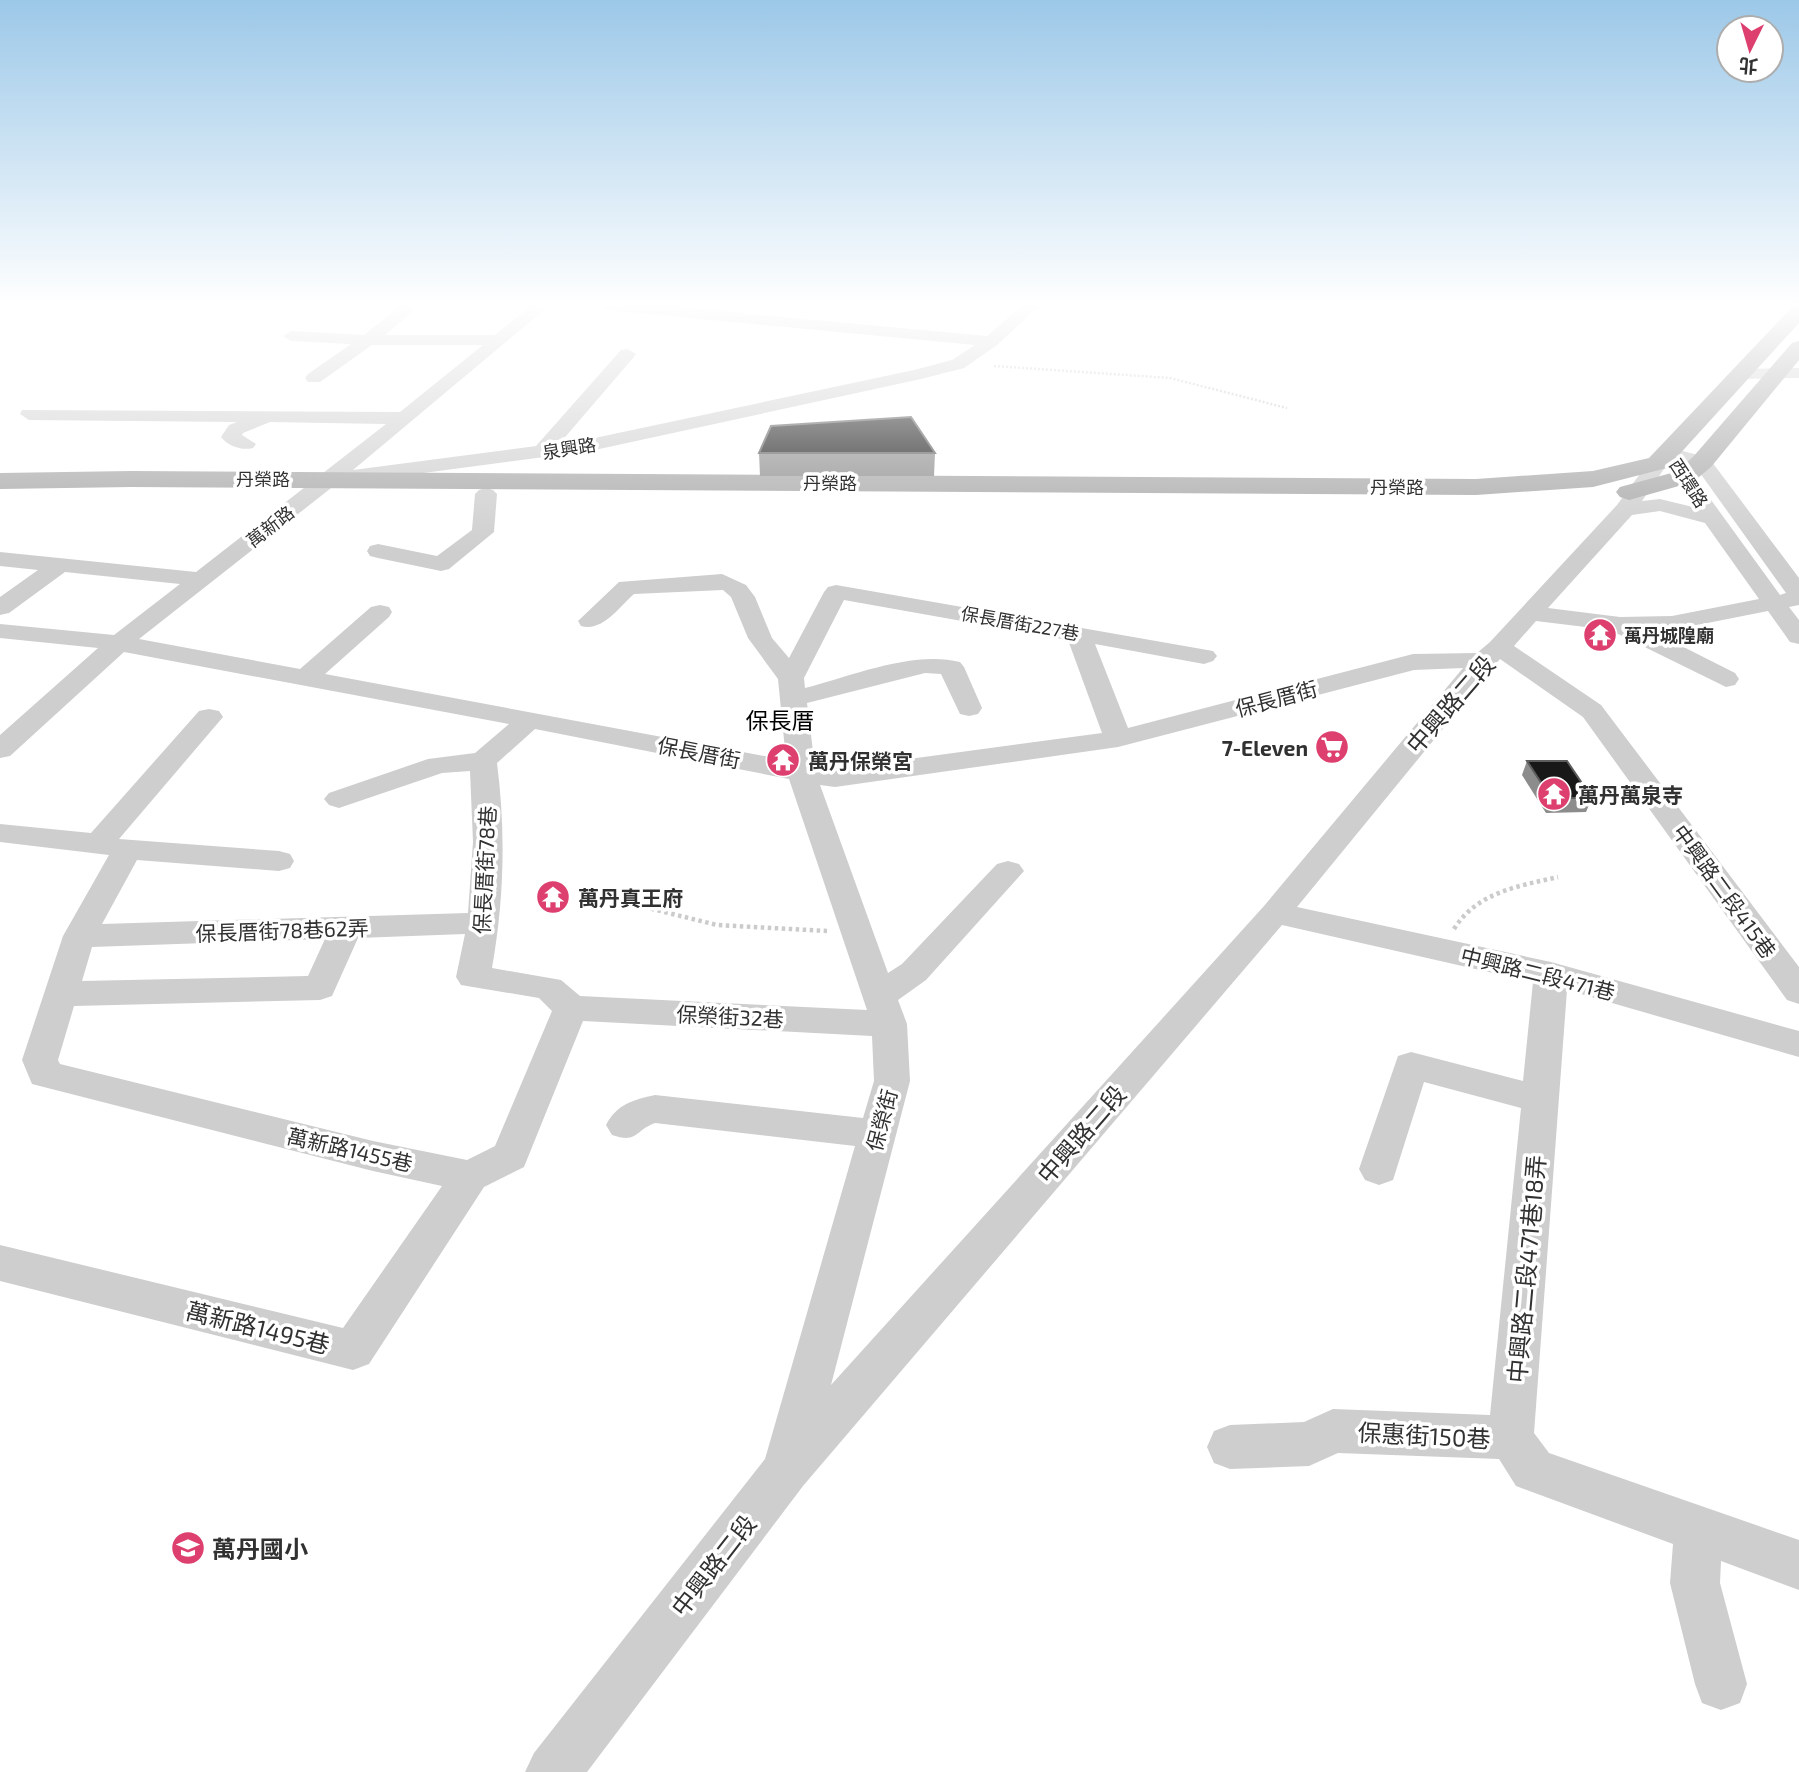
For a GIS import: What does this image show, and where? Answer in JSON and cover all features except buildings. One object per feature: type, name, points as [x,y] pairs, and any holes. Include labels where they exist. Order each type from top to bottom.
[{"type":"main road","name":"中興路二段","points":[[1647,479],[1726,388]]},
{"type":"main road","points":[[1647,479],[1693,470],[1762,388]]},
{"type":"main road","name":"丹榮路","points":[[0,481],[322,486],[1005,490],[1499,502],[1647,479]]},
{"type":"main road","name":"丹榮路","points":[[0,494],[322,486],[486,494],[1005,490]]},
{"type":"street","name":"萬新路","points":[[0,750],[119,643],[322,486],[439,388]]},
{"type":"street","points":[[541,453],[597,388]]},
{"type":"street","name":"泉興路","points":[[322,486],[603,443],[861,388]]},
{"type":"street","points":[[198,402],[239,417]]},
{"type":"street","points":[[29,414],[401,418]]},
{"type":"street","points":[[246,444],[231,437],[236,429],[266,417]]},
{"type":"street","name":"西環路","points":[[1647,479],[1693,470]]},
{"type":"street","name":"西環路","points":[[1693,470],[1714,519],[1791,598]]},
{"type":"street","name":"西環路","points":[[1693,470],[1791,598],[1799,637]]},
{"type":"street","points":[[1647,479],[1660,505],[1714,519]]},
{"type":"street","name":"中興路二段","points":[[552,1772],[786,1470],[1275,913],[1491,654],[1531,613],[1647,479]]},
{"type":"street","points":[[378,551],[441,564],[483,532],[486,494]]},
{"type":"street","points":[[0,559],[201,579]]},
{"type":"street","points":[[0,608],[60,565]]},
{"type":"street","points":[[590,621],[627,587],[722,581],[732,584],[744,597],[759,636],[792,688],[925,665],[951,667],[969,708]]},
{"type":"street","name":"保長厝街227巷","points":[[792,688],[836,592],[1204,656]]},
{"type":"street","points":[[1531,613],[1616,623],[1672,623],[1791,598]]},
{"type":"street","points":[[305,678],[380,612]]},
{"type":"street","points":[[1616,623],[1726,679]]},
{"type":"street","name":"保長厝街","points":[[0,631],[119,643],[784,768],[802,774],[835,778],[1118,739],[1413,662],[1491,654]]},
{"type":"street","points":[[1078,633],[1118,739]]},
{"type":"street","name":"中興路二段415巷","points":[[1491,654],[1592,711],[1799,992]]},
{"type":"street","name":"保榮街","points":[[786,1470],[892,1081],[884,1010],[802,774],[792,688]]},
{"type":"street","points":[[209,717],[113,847],[79,936],[61,994],[320,988],[346,928]]},
{"type":"street","points":[[339,799],[438,765],[483,761],[530,720]]},
{"type":"street","name":"保長厝街78巷","points":[[483,761],[489,807],[485,923],[473,977],[549,988],[571,1008]]},
{"type":"street","points":[[0,833],[113,847],[279,861]]},
{"type":"street","points":[[884,1010],[914,972],[1008,872]]},
{"type":"street","name":"中興路二段471巷","points":[[1275,913],[1551,974],[1799,1044]]},
{"type":"street","name":"保長厝街78巷62弄","points":[[79,936],[485,923]]},
{"type":"street","name":"中興路二段471巷18弄","points":[[1511,1438],[1551,974]]},
{"type":"street","name":"萬新路1455巷","points":[[61,994],[40,1060],[46,1074],[373,1156],[470,1176]]},
{"type":"street","points":[[470,1176],[510,1156],[571,1008]]},
{"type":"street","name":"保榮街32巷","points":[[571,1008],[884,1010]]},
{"type":"street","points":[[1379,1169],[1411,1065],[1540,1099]]},
{"type":"street","points":[[625,1125],[638,1113],[655,1109],[877,1134]]},
{"type":"street","name":"萬新路1495巷","points":[[0,1264],[353,1350],[470,1176]]},
{"type":"street","name":"保惠街150巷","points":[[1230,1447],[1309,1444],[1334,1430],[1511,1438],[1533,1470],[1799,1565]]},
{"type":"street","points":[[1699,1529],[1695,1583],[1721,1684]]},
{"type":"path","points":[[1208,388],[1287,408]]},
{"type":"path","points":[[1446,951],[1460,915],[1493,894],[1558,877]]},
{"type":"path","points":[[644,907],[717,925],[858,933]]},
{"type":"place","name":"萬丹城隍廟","points":[[1600,635]]},
{"type":"place","name":"7-Eleven","points":[[1332,747]]},
{"type":"place","name":"萬丹保榮宮","points":[[783,760]]},
{"type":"place","name":"萬丹萬泉寺","points":[[1554,794]]},
{"type":"place","name":"萬丹真王府","points":[[553,897]]},
{"type":"place","name":"萬丹國小","points":[[188,1548]]},
{"type":"district","name":"保長厝","points":[[780,720]]}]
